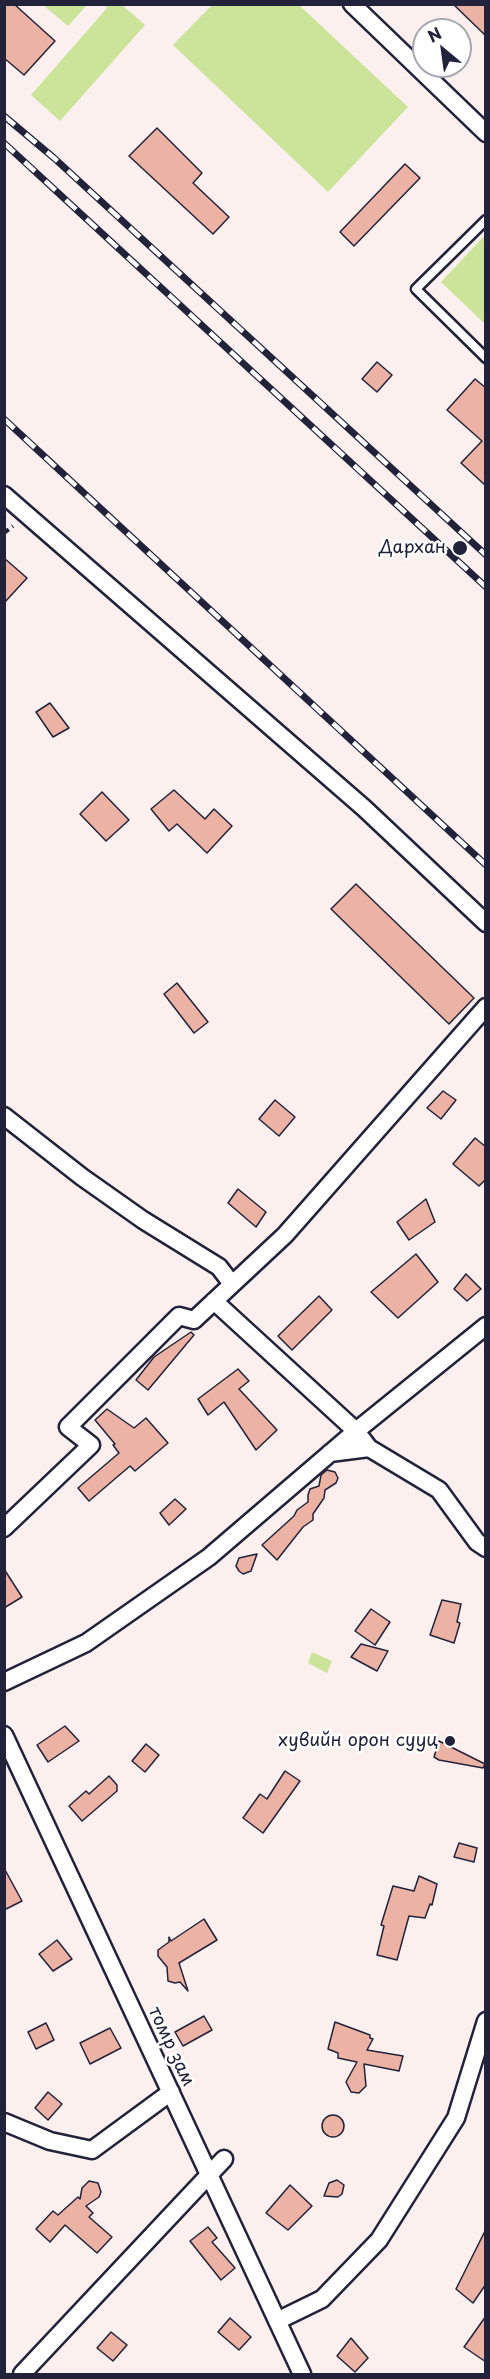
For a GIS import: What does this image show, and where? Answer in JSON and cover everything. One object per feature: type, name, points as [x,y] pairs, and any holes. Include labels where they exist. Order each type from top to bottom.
[{"type":"street","points":[[352,4],[486,133]]},
{"type":"street","points":[[4,495],[364,808],[486,922]]},
{"type":"street","points":[[4,1528],[91,1445],[68,1427],[179,1316],[194,1320],[285,1235],[486,1007]]},
{"type":"street","points":[[4,1116],[82,1177],[143,1220],[219,1267],[232,1284]]},
{"type":"street","points":[[214,1301],[356,1431],[369,1448],[439,1490],[477,1542],[486,1548]]},
{"type":"street","points":[[4,1682],[86,1643],[209,1557],[356,1431],[486,1326]]},
{"type":"street","points":[[330,1453],[369,1448]]},
{"type":"street","name":"томр зам","points":[[4,1735],[302,2374]]},
{"type":"street","points":[[278,2321],[322,2299],[379,2240],[456,2118],[486,2021]]},
{"type":"street","points":[[4,2122],[50,2141],[92,2150],[171,2092]]},
{"type":"street","points":[[22,2374],[224,2159]]},
{"type":"lane","points":[[486,219],[416,289],[486,358]]},
{"type":"green space","points":[[43,5],[87,5],[68,26]]},
{"type":"green space","points":[[105,5],[122,5],[145,25],[60,121],[31,95],[107,8]]},
{"type":"green space","points":[[212,5],[299,5],[408,107],[328,192],[173,45]]},
{"type":"green space","points":[[485,235],[485,324],[441,282]]},
{"type":"green space","points":[[312,1652],[332,1661],[327,1673],[308,1663]]},
{"type":"building","points":[[4,4],[14,4],[55,41],[24,75],[4,58]]},
{"type":"building","points":[[453,4],[486,4],[486,36],[472,22],[472,18],[467,18]]},
{"type":"building","points":[[157,128],[202,173],[193,183],[229,217],[213,234],[129,156]]},
{"type":"building","points":[[405,164],[420,178],[354,246],[340,232]]},
{"type":"building","points":[[377,362],[392,375],[377,392],[362,379]]},
{"type":"building","points":[[475,379],[486,388],[486,486],[461,463],[482,441],[447,410]]},
{"type":"building","points":[[4,558],[27,578],[4,603]]},
{"type":"building","points":[[50,703],[69,728],[53,737],[36,712]]},
{"type":"building","points":[[174,790],[205,819],[214,809],[232,826],[207,853],[177,824],[169,831],[151,809]]},
{"type":"building","points":[[102,792],[129,820],[106,841],[80,814]]},
{"type":"building","points":[[356,884],[474,998],[449,1024],[331,909]]},
{"type":"building","points":[[177,983],[208,1022],[194,1033],[164,994]]},
{"type":"building","points":[[443,1091],[456,1100],[441,1119],[427,1108]]},
{"type":"building","points":[[275,1100],[295,1117],[279,1136],[259,1119]]},
{"type":"building","points":[[475,1138],[486,1147],[486,1179],[479,1186],[453,1164]]},
{"type":"building","points":[[238,1189],[266,1212],[256,1227],[228,1203]]},
{"type":"building","points":[[426,1199],[435,1222],[409,1240],[397,1222]]},
{"type":"building","points":[[416,1254],[438,1282],[398,1318],[371,1292]]},
{"type":"building","points":[[466,1274],[481,1289],[467,1301],[454,1289]]},
{"type":"building","points":[[319,1296],[332,1310],[292,1350],[278,1336]]},
{"type":"building","points":[[191,1332],[194,1335],[148,1390],[136,1380],[154,1357]]},
{"type":"building","points":[[238,1369],[249,1381],[239,1389],[277,1430],[256,1450],[224,1402],[208,1415],[198,1399]]},
{"type":"building","points":[[107,1409],[134,1428],[146,1418],[168,1443],[135,1471],[130,1466],[89,1501],[78,1488],[119,1453],[113,1445],[115,1444],[95,1420]]},
{"type":"building","points":[[327,1470],[335,1472],[338,1478],[336,1483],[325,1490],[324,1498],[313,1514],[313,1520],[303,1527],[277,1560],[262,1545],[308,1502],[310,1489],[319,1486],[321,1475]]},
{"type":"building","points":[[175,1499],[186,1509],[169,1525],[160,1513]]},
{"type":"building","points":[[257,1554],[251,1571],[243,1574],[239,1571],[236,1566],[239,1558]]},
{"type":"building","points":[[4,1569],[22,1597],[4,1608]]},
{"type":"building","points":[[442,1600],[461,1604],[457,1622],[460,1623],[454,1643],[430,1635]]},
{"type":"building","points":[[371,1609],[390,1622],[375,1645],[355,1631]]},
{"type":"building","points":[[361,1644],[388,1651],[377,1671],[351,1657]]},
{"type":"building","points":[[65,1726],[79,1741],[48,1762],[37,1745]]},
{"type":"building","points":[[439,1741],[485,1764],[483,1768],[439,1760],[434,1757]]},
{"type":"building","points":[[146,1744],[159,1755],[145,1772],[132,1761]]},
{"type":"building","points":[[285,1771],[300,1781],[263,1833],[243,1818],[260,1794],[267,1799]]},
{"type":"building","points":[[109,1776],[117,1785],[117,1791],[82,1821],[69,1806],[86,1791],[89,1794]]},
{"type":"building","points":[[459,1843],[477,1848],[474,1862],[454,1857]]},
{"type":"building","points":[[4,1868],[22,1901],[4,1910]]},
{"type":"building","points":[[419,1876],[437,1884],[432,1905],[430,1904],[425,1918],[409,1916],[397,1960],[377,1955],[384,1926],[381,1925],[393,1886],[414,1891]]},
{"type":"building","points":[[204,1919],[217,1940],[179,1963],[188,1991],[180,1982],[168,1981],[167,1967],[158,1956],[158,1950],[169,1942],[169,1937],[171,1941]]},
{"type":"building","points":[[57,1940],[72,1959],[53,1971],[39,1954]]},
{"type":"building","points":[[204,2016],[212,2030],[183,2046],[175,2032]]},
{"type":"building","points":[[335,2022],[370,2035],[373,2039],[367,2050],[403,2056],[399,2071],[364,2064],[366,2086],[359,2093],[351,2092],[346,2082],[357,2062],[338,2058],[338,2053],[328,2049]]},
{"type":"building","points":[[46,2023],[54,2040],[36,2049],[28,2032]]},
{"type":"building","points":[[110,2028],[121,2048],[90,2064],[80,2043]]},
{"type":"building","points":[[48,2092],[62,2104],[48,2120],[35,2108]]},
{"type":"building","points":[[329,2115],[337,2115],[344,2122],[344,2130],[337,2137],[329,2137],[322,2130],[322,2122]]},
{"type":"building","points":[[337,2180],[344,2185],[342,2194],[338,2197],[324,2196],[329,2183]]},
{"type":"building","points":[[89,2181],[98,2183],[101,2192],[99,2197],[86,2206],[93,2213],[89,2217],[112,2237],[97,2253],[65,2225],[50,2242],[36,2229],[53,2211],[58,2215],[78,2197],[80,2199],[82,2188]]},
{"type":"building","points":[[290,2185],[312,2206],[288,2230],[266,2213]]},
{"type":"building","points":[[208,2227],[217,2238],[212,2242],[235,2268],[221,2280],[190,2241]]},
{"type":"building","points":[[486,2229],[486,2284],[473,2303],[456,2289]]},
{"type":"building","points":[[486,2316],[486,2362],[464,2347]]},
{"type":"building","points":[[230,2318],[251,2337],[239,2350],[218,2332]]},
{"type":"building","points":[[111,2332],[127,2345],[113,2361],[97,2348]]},
{"type":"building","points":[[351,2338],[368,2358],[355,2372],[337,2356]]},
{"type":"railway","points":[[4,116],[54,158],[486,555]]},
{"type":"railway","points":[[4,143],[486,587]]},
{"type":"railway","points":[[4,419],[486,865]]},
{"type":"place","name":"Дархан","points":[[460,548]]},
{"type":"place","name":"хувийн орон сууц","points":[[450,1741]]}]
